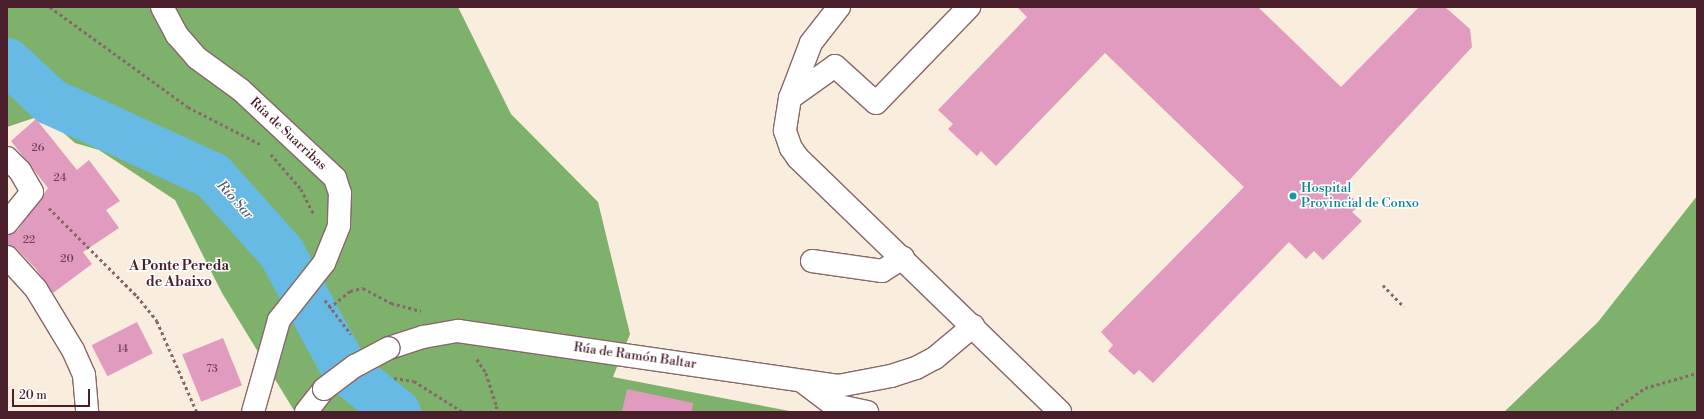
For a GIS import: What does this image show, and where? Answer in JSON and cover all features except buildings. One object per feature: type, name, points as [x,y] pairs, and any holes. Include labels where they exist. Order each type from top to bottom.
[{"type":"street","name":"Rúa de Suarribas","points":[[162,7],[177,35],[197,58],[241,90],[336,178],[340,193],[341,210],[339,226],[311,283],[279,320],[253,412]]},
{"type":"street","points":[[839,7],[811,42],[790,98],[785,131],[798,158],[903,258],[1060,412]]},
{"type":"street","points":[[790,98],[835,66],[876,103],[969,7]]},
{"type":"street","points":[[7,158],[20,171],[32,192],[7,223]]},
{"type":"street","points":[[7,257],[36,289],[73,350],[84,375],[87,412]]},
{"type":"street","points":[[812,261],[882,271],[903,258]]},
{"type":"street","name":"Rúa de Ramón Baltar","points":[[306,412],[324,389],[355,366],[389,348],[423,337],[458,331],[838,386],[891,376],[935,358],[973,326]]},
{"type":"street","points":[[802,381],[834,405],[867,412]]},
{"type":"path","points":[[50,7],[188,107],[263,145],[301,189],[330,247]]},
{"type":"path","points":[[32,192],[101,258],[157,321],[197,412]]},
{"type":"path","points":[[311,283],[329,308],[351,334]]},
{"type":"path","points":[[1383,285],[1404,307]]},
{"type":"path","points":[[329,308],[350,291],[363,288],[391,304],[423,311]]},
{"type":"path","points":[[458,331],[486,373],[497,406],[496,412]]},
{"type":"path","points":[[1611,412],[1645,388],[1697,373]]},
{"type":"path","points":[[394,378],[414,381],[464,412]]},
{"type":"green space","points":[[7,7],[458,7],[511,114],[598,202],[630,334],[613,377],[795,412],[295,412],[222,293],[175,200],[99,150],[75,143],[43,115],[7,127]]},
{"type":"green space","points":[[1697,196],[1697,412],[1504,412],[1598,322]]},
{"type":"waterway","name":"Río Sar","points":[[7,61],[50,101],[212,175],[281,252],[345,370],[397,412]]},
{"type":"place","name":"Hospital Provincial de Conxo","points":[[1293,196]]},
{"type":"district","name":"A Ponte Pereda de Abaixo","points":[[179,274]]}]
